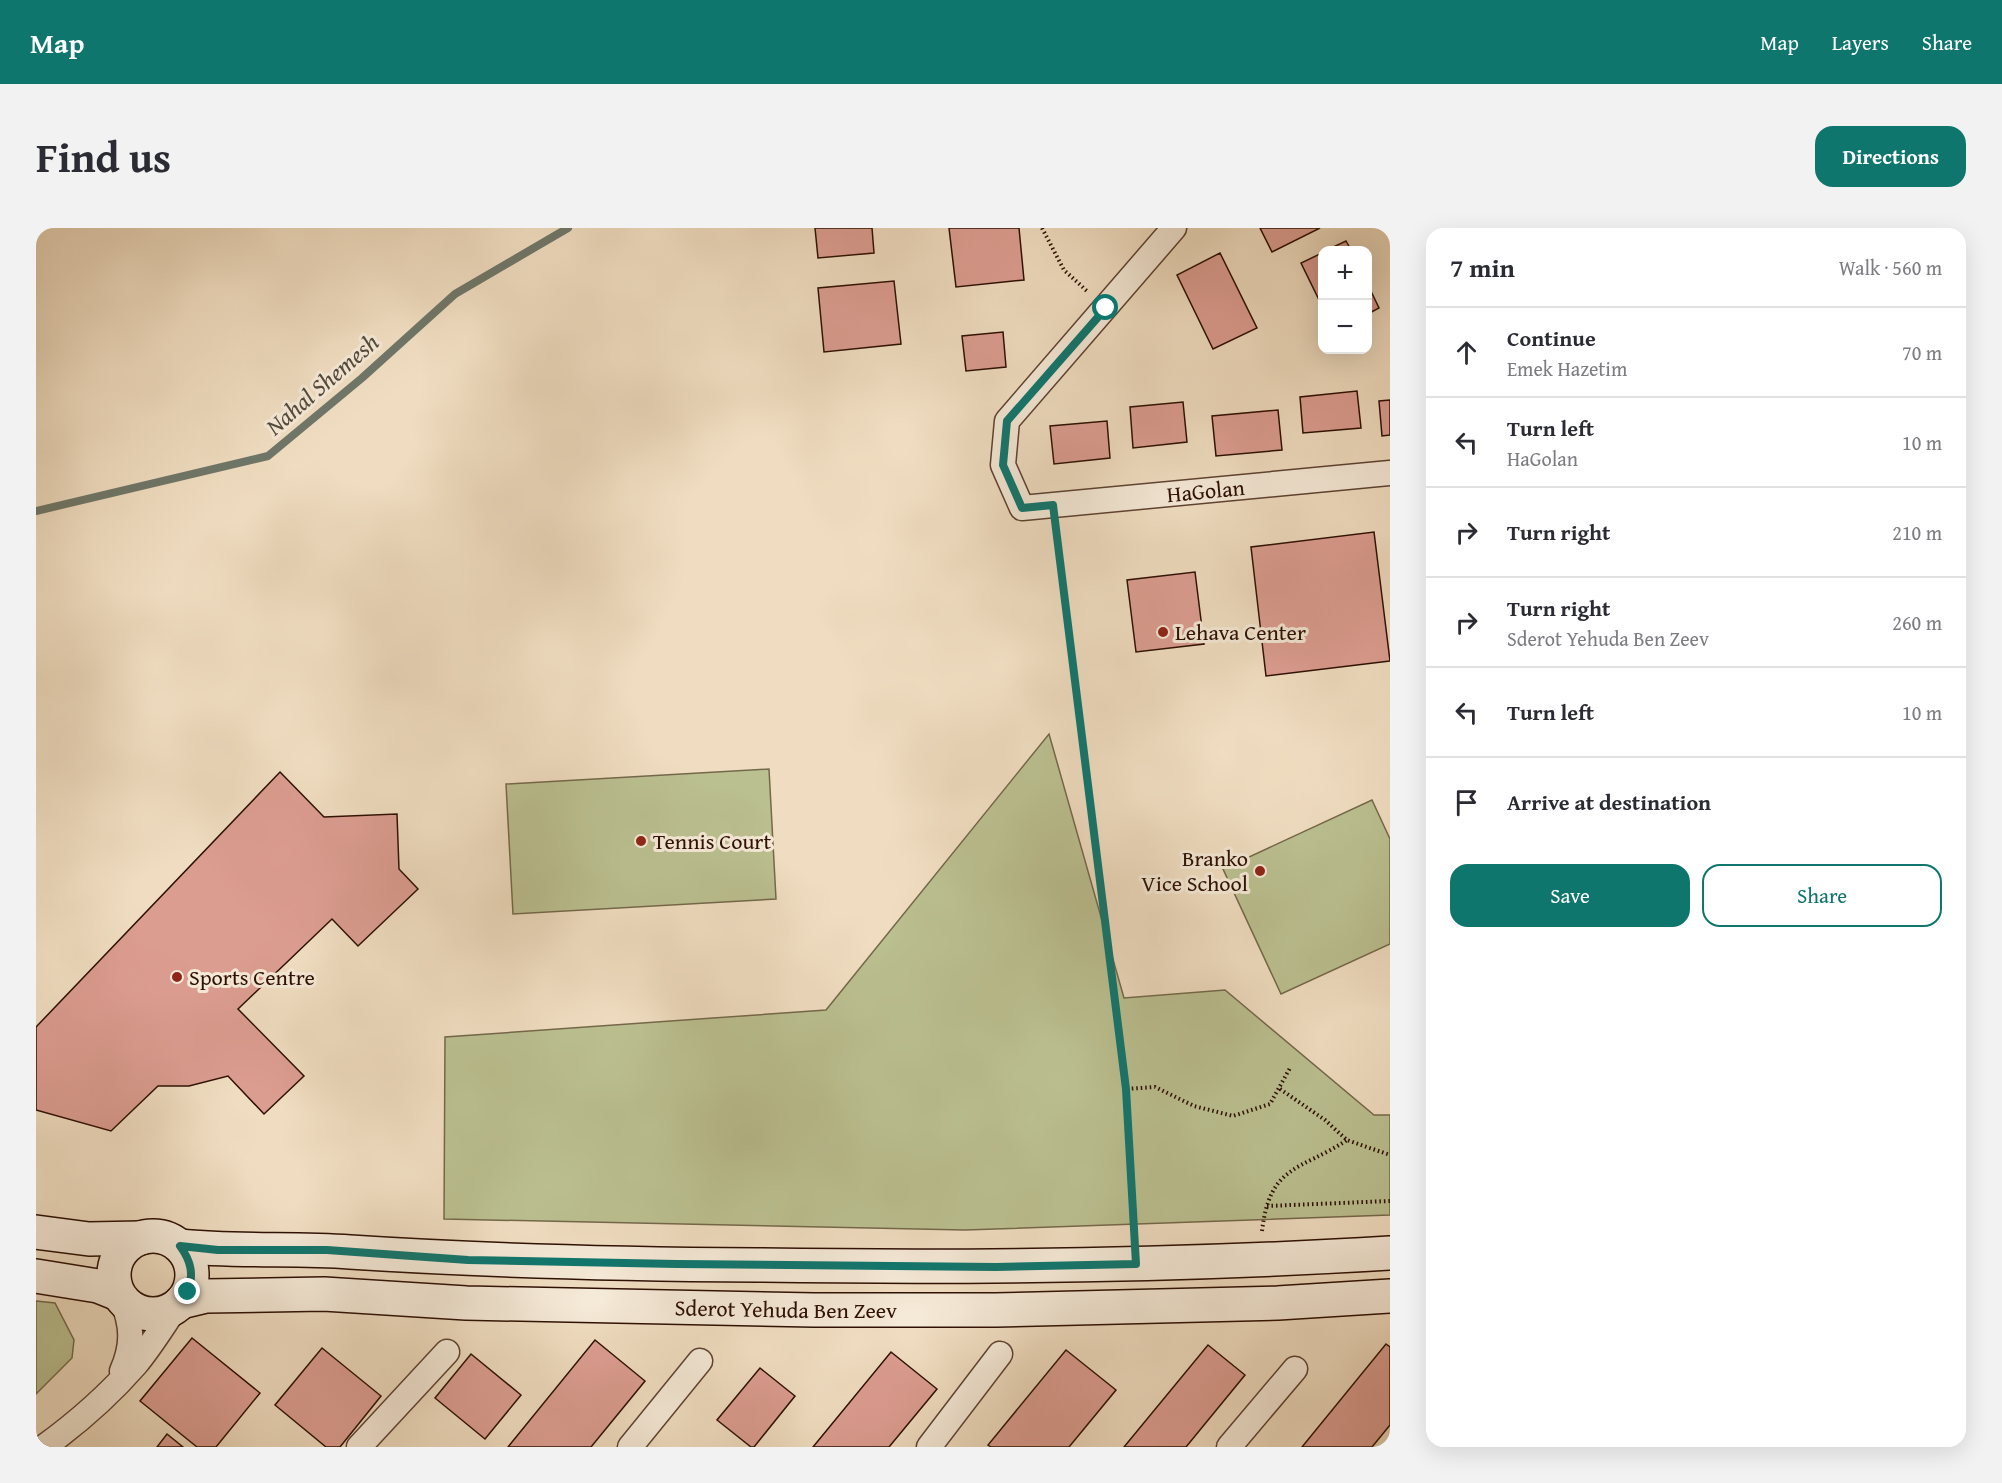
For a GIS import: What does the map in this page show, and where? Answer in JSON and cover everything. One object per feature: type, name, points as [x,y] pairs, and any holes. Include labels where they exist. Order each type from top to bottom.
[{"type":"main road","points":[[36,1232],[89,1239],[160,1236],[180,1246],[187,1256],[192,1274],[188,1292],[178,1305],[165,1312],[154,1314],[142,1313],[131,1308],[120,1297],[98,1286],[36,1276]]},
{"type":"main road","points":[[120,1297],[114,1284],[116,1261],[122,1250],[141,1238]]},
{"type":"main road","name":"Sderot Yehuda Ben Zeev","points":[[180,1246],[218,1250],[327,1250],[468,1260],[996,1267],[1259,1260],[1390,1253]]},
{"type":"main road","name":"Sderot Yehuda Ben Zeev","points":[[178,1305],[206,1296],[324,1294],[490,1303],[780,1309],[996,1310],[1278,1303],[1390,1296]]},
{"type":"street","points":[[1106,308],[1174,228]]},
{"type":"street","name":"HaGolan","points":[[1106,308],[1007,421],[1003,465],[1022,508],[1390,473]]},
{"type":"street","points":[[117,1385],[128,1358],[131,1343],[131,1329],[120,1297]]},
{"type":"street","points":[[44,1447],[117,1385],[137,1362],[178,1305]]},
{"type":"street","points":[[359,1447],[447,1352]]},
{"type":"street","points":[[929,1447],[1000,1354]]},
{"type":"street","points":[[630,1447],[700,1361]]},
{"type":"street","points":[[1229,1447],[1295,1369]]},
{"type":"path","points":[[1042,228],[1064,270],[1106,308]]},
{"type":"path","points":[[1053,505],[1126,1089],[1136,1264]]},
{"type":"path","points":[[1126,1089],[1155,1087],[1194,1106],[1233,1116],[1270,1104],[1290,1068]]},
{"type":"path","points":[[1280,1089],[1325,1120],[1347,1140],[1390,1155]]},
{"type":"path","points":[[1259,1260],[1264,1212],[1276,1183],[1298,1165],[1326,1154],[1347,1140]]},
{"type":"path","points":[[1267,1206],[1390,1201]]},
{"type":"green space","points":[[1049,734],[1124,998],[1225,990],[1374,1115],[1390,1115],[1390,1215],[965,1230],[444,1219],[445,1037],[826,1010]]},
{"type":"green space","name":"Tennis Court","points":[[769,769],[776,899],[513,914],[506,784]]},
{"type":"green space","points":[[1372,800],[1390,839],[1390,944],[1281,994],[1223,869]]},
{"type":"green space","points":[[36,1301],[55,1303],[74,1340],[72,1358],[36,1394]]},
{"type":"building","points":[[815,228],[872,228],[874,253],[818,258]]},
{"type":"building","points":[[949,228],[1019,228],[1024,280],[956,287]]},
{"type":"building","points":[[1260,228],[1320,228],[1272,252]]},
{"type":"building","points":[[1346,241],[1349,246],[1335,246]]},
{"type":"building","points":[[1220,253],[1257,328],[1213,349],[1177,275]]},
{"type":"building","points":[[1318,255],[1318,298],[1301,263]]},
{"type":"building","points":[[894,281],[901,344],[824,352],[818,288]]},
{"type":"building","points":[[1372,293],[1379,308],[1372,312]]},
{"type":"building","points":[[1003,332],[1006,367],[966,371],[962,336]]},
{"type":"building","points":[[1357,391],[1361,428],[1303,433],[1300,397]]},
{"type":"building","points":[[1390,400],[1390,435],[1382,436],[1379,401]]},
{"type":"building","points":[[1183,402],[1187,442],[1133,448],[1130,407]]},
{"type":"building","points":[[1278,410],[1282,450],[1216,456],[1212,416]]},
{"type":"building","points":[[1107,421],[1110,458],[1054,464],[1050,426]]},
{"type":"building","points":[[1374,532],[1390,661],[1266,676],[1251,547]]},
{"type":"building","points":[[1195,572],[1204,644],[1136,652],[1127,580]]},
{"type":"building","name":"Sports Centre","points":[[280,772],[324,817],[397,814],[399,869],[418,889],[358,946],[332,919],[238,1009],[304,1076],[264,1114],[228,1076],[189,1086],[158,1086],[111,1131],[36,1110],[36,1027]]},
{"type":"building","points":[[192,1338],[260,1393],[216,1447],[197,1447],[140,1401]]},
{"type":"building","points":[[595,1340],[645,1381],[591,1447],[508,1447]]},
{"type":"building","points":[[1386,1344],[1390,1347],[1390,1425],[1372,1447],[1302,1447]]},
{"type":"building","points":[[1208,1345],[1245,1375],[1186,1447],[1124,1447]]},
{"type":"building","points":[[322,1348],[381,1396],[340,1447],[326,1447],[275,1405]]},
{"type":"building","points":[[1066,1350],[1116,1390],[1069,1447],[991,1447],[988,1445]]},
{"type":"building","points":[[891,1352],[937,1389],[889,1447],[813,1447]]},
{"type":"building","points":[[471,1354],[521,1395],[485,1439],[435,1398]]},
{"type":"building","points":[[760,1368],[795,1396],[754,1447],[751,1447],[717,1420]]},
{"type":"building","points":[[167,1434],[183,1447],[157,1447]]},
{"type":"waterway","name":"Nahal Shemesh","points":[[36,511],[268,456],[362,378],[455,294],[568,228]]},
{"type":"place","name":"Lehava Center","points":[[1163,632]]},
{"type":"place","name":"Tennis Court","points":[[641,841]]},
{"type":"place","name":"Branko Vice School","points":[[1260,871]]},
{"type":"place","name":"Sports Centre","points":[[177,977]]},
{"type":"route","points":[[188,1292],[192,1280],[192,1268],[180,1246],[218,1250],[327,1250],[468,1260],[677,1264],[996,1267],[1136,1264],[1126,1089],[1053,505],[1022,508],[1003,465],[1007,421],[1106,308]]}]
